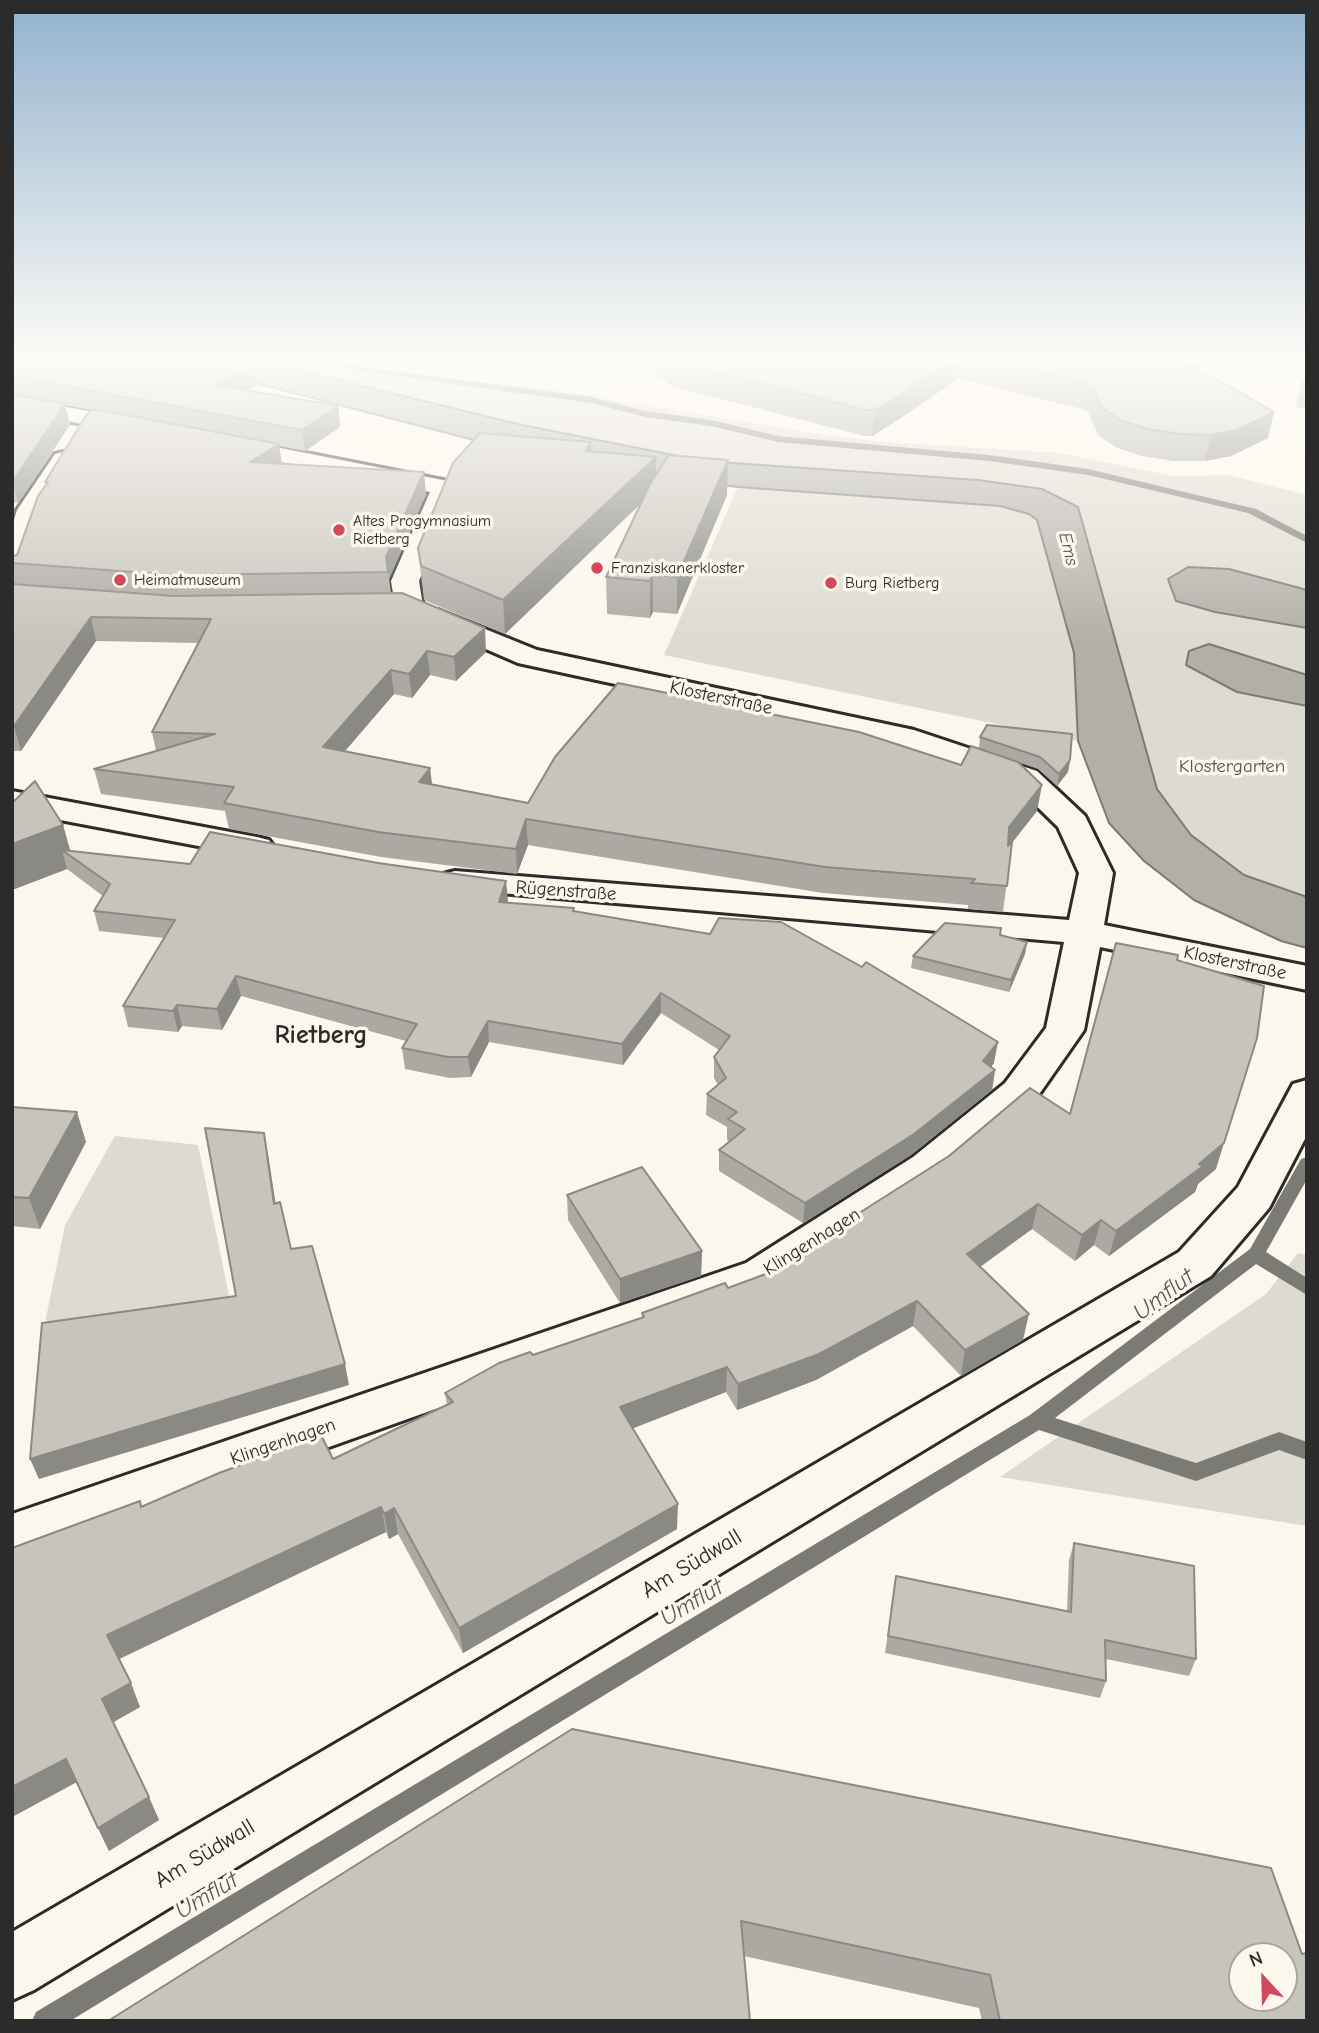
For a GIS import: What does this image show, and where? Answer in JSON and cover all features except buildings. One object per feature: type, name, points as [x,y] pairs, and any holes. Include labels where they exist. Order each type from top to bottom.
[{"type":"street","points":[[12,570],[30,510],[65,455]]},
{"type":"street","name":"Klosterstraße","points":[[283,455],[444,487],[396,606],[528,657],[914,739],[1026,778],[1073,823],[1096,873],[1084,932],[1307,978]]},
{"type":"street","points":[[12,802],[289,853]]},
{"type":"street","name":"Rügenstraße","points":[[423,876],[478,885],[1084,932]]},
{"type":"street","name":"Klingenhagen","points":[[12,1537],[762,1275],[928,1168],[1019,1093],[1065,1030],[1084,932]]},
{"type":"street","name":"Am Südwall","points":[[12,1968],[1195,1264],[1254,1198],[1307,1094]]},
{"type":"green space","name":"Klostergarten","points":[[673,455],[1069,455],[1173,476],[1228,475],[1307,495],[1307,590],[1229,569],[1215,612],[1307,628],[1307,675],[1209,644],[1237,692],[1307,706],[1307,897],[1244,875],[1191,835],[1156,789],[1078,507],[1042,489],[978,480],[704,461]]},
{"type":"green space","points":[[738,487],[1000,506],[1029,514],[1037,520],[1074,653],[1078,741],[664,655]]},
{"type":"green space","points":[[115,1136],[198,1145],[232,1310],[49,1337],[46,1318],[65,1225]]},
{"type":"green space","points":[[1298,1253],[1307,1255],[1307,1526],[1000,1477],[1266,1294]]},
{"type":"water","name":"Ems","points":[[538,455],[673,455],[704,461],[978,480],[1042,489],[1078,507],[1157,789],[1191,835],[1244,875],[1307,897],[1307,948],[1281,941],[1194,900],[1144,861],[1109,823],[1078,741],[1074,653],[1037,520],[1029,514],[1000,506],[738,487],[656,477]]},
{"type":"water","points":[[1188,567],[1229,569],[1307,590],[1307,628],[1215,612],[1176,601],[1168,579]]},
{"type":"water","points":[[1209,644],[1307,675],[1307,706],[1237,692],[1186,665],[1189,651]]},
{"type":"waterway","points":[[954,455],[1088,472],[1252,511],[1307,540]]},
{"type":"waterway","name":"Umflut","points":[[1256,1254],[1307,1163]]},
{"type":"waterway","name":"Umflut","points":[[1037,1421],[1256,1254]]},
{"type":"waterway","points":[[1256,1254],[1307,1288]]},
{"type":"waterway","name":"Umflut","points":[[45,2021],[1037,1421]]},
{"type":"waterway","points":[[1037,1421],[1196,1472],[1279,1441],[1307,1451]]},
{"type":"place","name":"Altes Progymnasium Rietberg","points":[[339,530]]},
{"type":"place","name":"Franziskanerkloster","points":[[597,568]]},
{"type":"place","name":"Heimatmuseum","points":[[120,580]]},
{"type":"place","name":"Burg Rietberg","points":[[831,583]]},
{"type":"district","name":"Rietberg","points":[[321,1036]]}]
